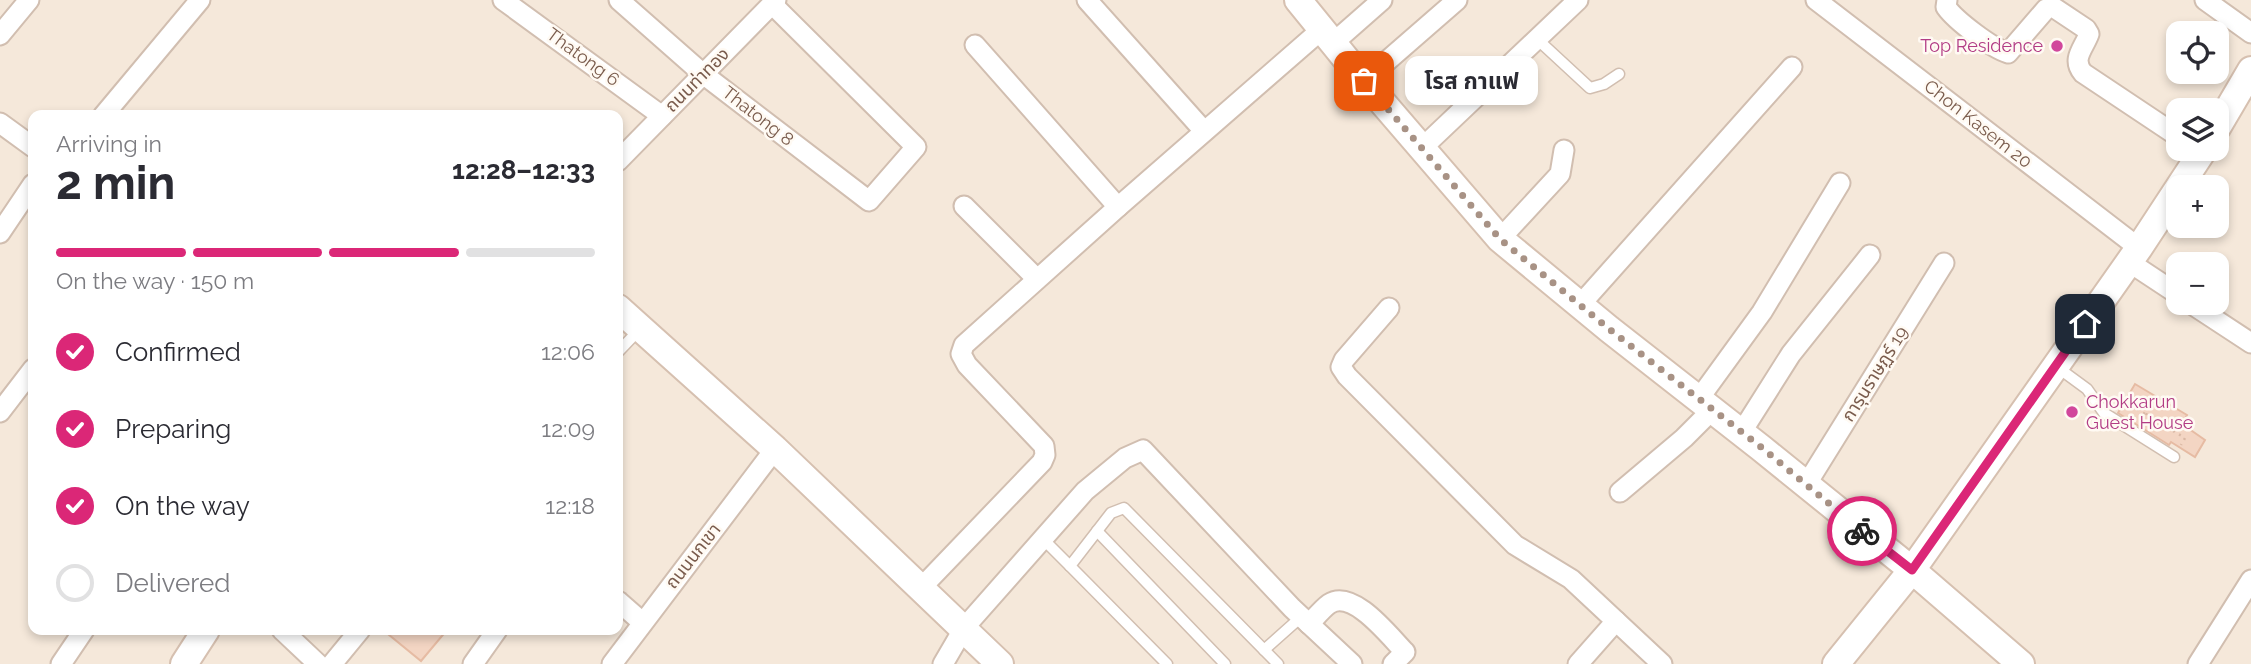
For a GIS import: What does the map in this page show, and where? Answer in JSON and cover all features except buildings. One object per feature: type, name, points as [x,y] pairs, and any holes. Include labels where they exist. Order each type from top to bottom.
[{"type":"street","points":[[0,35],[29,0]]},
{"type":"street","points":[[108,110],[200,0]]},
{"type":"street","name":"Thatong 6","points":[[503,0],[662,116]]},
{"type":"street","name":"Thatong 8","points":[[619,0],[703,74],[869,201],[916,147],[772,1]]},
{"type":"street","points":[[1087,0],[1204,131]]},
{"type":"street","points":[[1298,0],[1421,149],[1500,239],[1580,306],[1912,570],[2021,664]]},
{"type":"street","points":[[921,588],[1042,462],[1045,455],[1044,446],[967,365],[961,354],[964,345],[1204,131],[1327,37],[1382,0]]},
{"type":"street","points":[[1364,81],[1457,0]]},
{"type":"street","points":[[1421,149],[1578,0]]},
{"type":"street","name":"Chon Kasem 20","points":[[1816,0],[2166,283]]},
{"type":"street","points":[[1947,0],[1946,7],[1955,17],[2008,53],[2046,9],[2053,7],[2086,29],[2089,34],[2077,59],[2083,73],[2166,128]]},
{"type":"street","points":[[2205,0],[2251,33]]},
{"type":"street","name":"ถนนท่าทอง","points":[[623,156],[772,1]]},
{"type":"street","points":[[975,45],[1118,206]]},
{"type":"street","points":[[1580,306],[1792,67]]},
{"type":"street","points":[[2229,108],[2251,70]]},
{"type":"street","points":[[0,123],[28,143]]},
{"type":"street","points":[[1500,239],[1560,174],[1564,150]]},
{"type":"street","points":[[1836,664],[1912,570],[2134,255],[2194,161]]},
{"type":"street","points":[[1620,492],[1684,438],[1840,183]]},
{"type":"street","points":[[0,233],[28,191]]},
{"type":"street","points":[[964,206],[1037,279]]},
{"type":"street","points":[[1741,433],[1791,354],[1870,255]]},
{"type":"street","name":"การุนราษฏร์ 19","points":[[1806,485],[1944,263]]},
{"type":"street","points":[[1389,308],[1344,360],[1341,367],[1347,376],[1516,545],[1571,579],[1662,664]]},
{"type":"street","points":[[623,314],[775,449],[1000,664]]},
{"type":"street","points":[[2208,315],[2251,343]]},
{"type":"street","points":[[0,412],[28,376]]},
{"type":"street","name":"ถนนนกเขา","points":[[612,664],[775,449]]},
{"type":"street","points":[[943,664],[964,628],[1084,491],[1125,458],[1143,450],[1305,620],[1352,664]]},
{"type":"street","points":[[2198,664],[2251,580]]},
{"type":"street","points":[[1305,620],[1330,603],[1340,600],[1356,604],[1405,652],[1393,664]]},
{"type":"street","points":[[623,605],[642,622]]},
{"type":"street","points":[[1578,664],[1616,621]]},
{"type":"street","points":[[61,664],[81,635]]},
{"type":"street","points":[[184,664],[203,635]]},
{"type":"street","points":[[287,635],[318,664]]},
{"type":"street","points":[[332,664],[356,635]]},
{"type":"street","points":[[473,664],[493,635]]},
{"type":"lane","points":[[1537,39],[1590,88],[1619,74]]},
{"type":"lane","points":[[623,347],[640,328]]},
{"type":"lane","points":[[2056,366],[2087,389],[2104,413],[2174,457]]},
{"type":"lane","points":[[1070,566],[1111,513],[1124,508],[1278,664]]},
{"type":"lane","points":[[1097,531],[1226,664]]},
{"type":"lane","points":[[1043,539],[1167,664]]},
{"type":"lane","points":[[1264,650],[1305,620]]},
{"type":"path","points":[[2146,415],[2155,399]]},
{"type":"path","points":[[2125,402],[2185,438],[2174,457]]},
{"type":"shaded area","points":[[0,0],[2251,0],[2251,664],[0,664]]},
{"type":"way so far","points":[[1364,81],[1500,239],[1862,531]]},
{"type":"place","name":"Top Residence","points":[[2057,46]]},
{"type":"place","name":"โรส กาแฟ","points":[[1364,81]]},
{"type":"place","name":"Chokkarun Guest House","points":[[2072,412]]},
{"type":"route","points":[[1862,531],[1912,570],[2085,324]]}]
